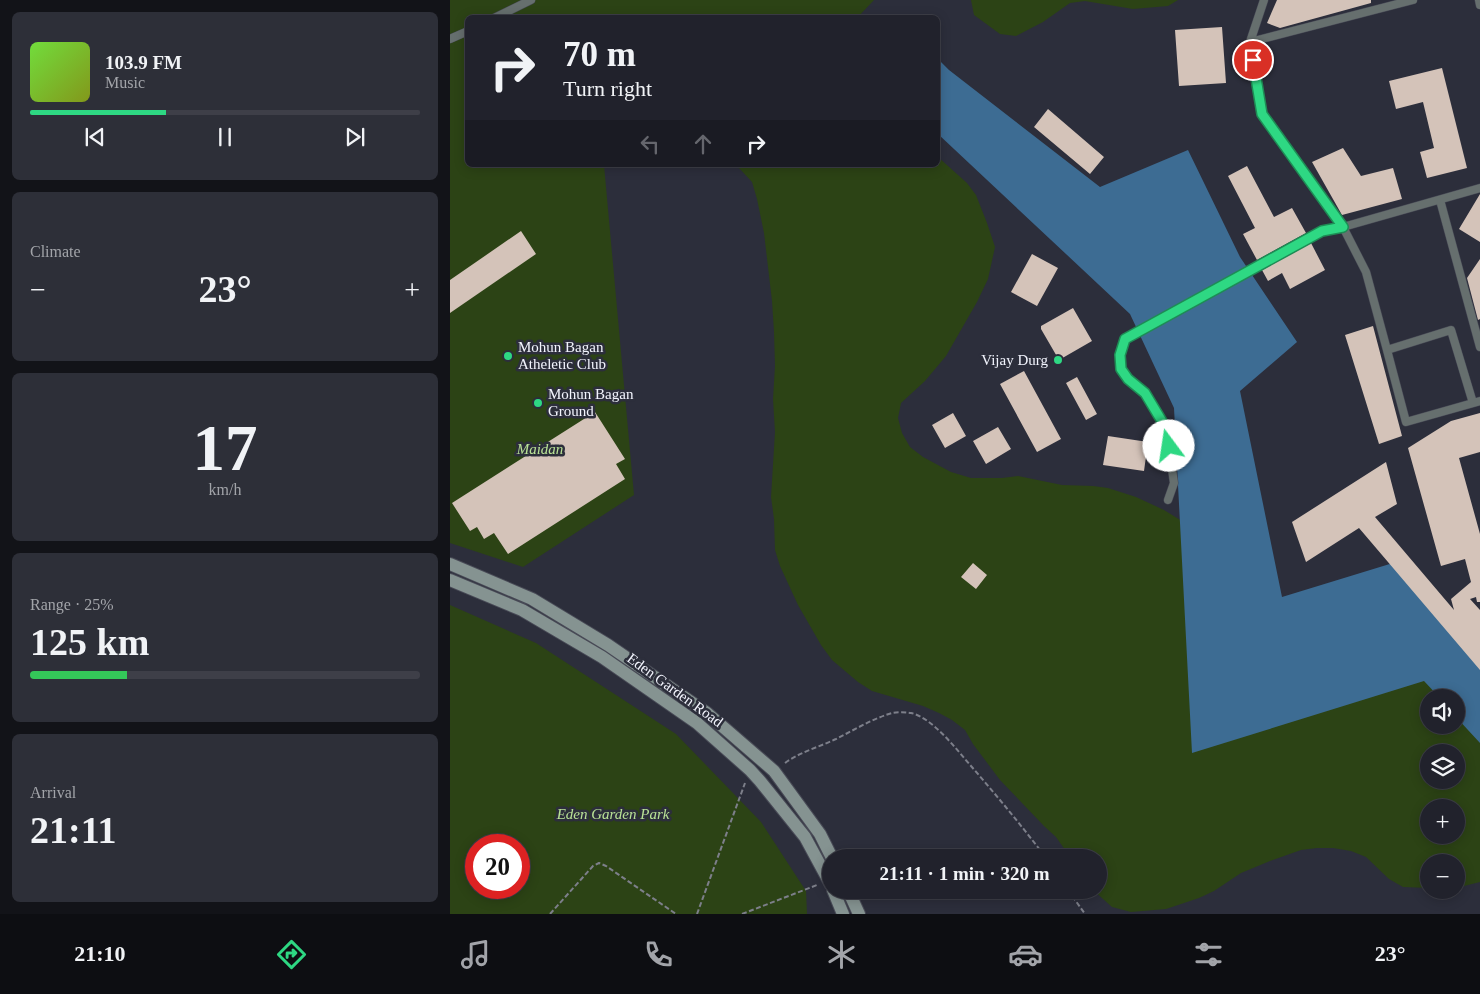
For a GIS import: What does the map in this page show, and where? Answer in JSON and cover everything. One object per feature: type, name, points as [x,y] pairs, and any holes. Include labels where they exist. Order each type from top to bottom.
[{"type":"main road","name":"Eden Garden Road","points":[[450,564],[532,599],[608,644],[707,714],[774,771],[820,834],[828,849]]},
{"type":"main road","name":"Eden Garden Road","points":[[450,580],[522,610],[602,657],[697,723],[750,770],[805,837],[822,868]]},
{"type":"main road","name":"Eden Garden Road","points":[[837,899],[843,914]]},
{"type":"main road","points":[[852,899],[858,914]]},
{"type":"lane","points":[[500,15],[531,0]]},
{"type":"lane","points":[[1264,0],[1250,42],[1262,114],[1343,227],[1366,272],[1406,422],[1476,402],[1451,330],[1387,350]]},
{"type":"lane","points":[[1250,42],[1413,0]]},
{"type":"lane","points":[[1479,0],[1480,5]]},
{"type":"lane","points":[[450,39],[465,32]]},
{"type":"lane","points":[[1168,500],[1174,483],[1166,428],[1145,393],[1128,379],[1121,369],[1120,355],[1125,339],[1322,231],[1343,227],[1480,188]]},
{"type":"lane","points":[[1440,200],[1480,348]]},
{"type":"path","points":[[774,771],[793,757],[892,713],[906,712],[918,715],[930,724],[962,756],[1010,811],[1039,849]]},
{"type":"path","points":[[697,914],[750,770]]},
{"type":"path","points":[[550,914],[593,866],[599,863],[676,914]]},
{"type":"path","points":[[742,914],[822,888]]},
{"type":"path","points":[[1074,899],[1084,914]]},
{"type":"green space","name":"Maidan","points":[[450,0],[874,0],[860,15],[465,15],[465,167],[604,167],[634,495],[523,567],[450,543]]},
{"type":"green space","points":[[971,0],[1178,0],[1168,6],[1133,9],[1085,1],[1070,3],[1043,22],[1016,36],[1000,34],[974,15]]},
{"type":"green space","points":[[940,159],[967,183],[976,195],[995,247],[988,279],[946,356],[925,381],[901,403],[898,418],[902,433],[910,447],[923,457],[951,472],[971,478],[1018,476],[1062,485],[1108,488],[1136,497],[1164,510],[1203,534],[1298,621],[1444,689],[1420,689],[1420,734],[1465,734],[1465,699],[1480,706],[1480,882],[1465,886],[1465,854],[1420,854],[1420,888],[1403,887],[1389,879],[1366,857],[1351,851],[1317,848],[1301,850],[1270,861],[1241,873],[1214,891],[1199,898],[1166,909],[1131,912],[1112,907],[1103,899],[1107,899],[1107,849],[1064,849],[1056,837],[1000,780],[965,730],[952,720],[923,706],[872,691],[832,660],[798,605],[780,566],[775,550],[771,497],[775,432],[773,399],[775,366],[774,332],[764,233],[752,182],[737,167],[940,167]]},
{"type":"green space","name":"Eden Garden Park","points":[[450,605],[536,643],[676,734],[761,822],[806,891],[807,914],[450,914]]},
{"type":"water","points":[[940,61],[949,70],[1100,187],[1188,150],[1240,257],[1297,342],[1240,391],[1282,597],[1393,563],[1480,667],[1480,743],[1465,727],[1465,689],[1432,689],[1424,681],[1192,753],[1174,408],[1130,314],[940,136]]},
{"type":"building","points":[[1277,0],[1371,0],[1371,3],[1280,28],[1267,23]]},
{"type":"building","points":[[1222,27],[1226,83],[1179,86],[1175,30]]},
{"type":"building","points":[[1442,68],[1467,168],[1427,178],[1420,152],[1434,148],[1423,102],[1396,109],[1389,81]]},
{"type":"building","points":[[1048,109],[1104,157],[1090,174],[1034,127]]},
{"type":"building","points":[[1343,148],[1361,176],[1393,168],[1402,199],[1342,215],[1312,162]]},
{"type":"building","points":[[1247,166],[1274,217],[1292,208],[1306,233],[1257,260],[1243,234],[1255,228],[1228,176]]},
{"type":"building","points":[[1480,194],[1480,242],[1459,229]]},
{"type":"building","points":[[521,231],[536,254],[450,313],[450,280]]},
{"type":"building","points":[[1311,243],[1325,270],[1290,289],[1282,273],[1268,281],[1262,270]]},
{"type":"building","points":[[1032,254],[1058,268],[1037,306],[1011,292]]},
{"type":"building","points":[[1480,259],[1480,319],[1478,320],[1467,278]]},
{"type":"building","points":[[1073,308],[1092,341],[1059,360],[1041,326]]},
{"type":"building","points":[[1373,326],[1402,436],[1379,444],[1345,335]]},
{"type":"building","points":[[1024,371],[1061,439],[1037,452],[1000,384]]},
{"type":"building","points":[[1077,377],[1097,414],[1086,420],[1066,383]]},
{"type":"building","points":[[595,412],[625,459],[616,464],[625,479],[508,554],[494,533],[484,539],[477,527],[470,531],[452,503]]},
{"type":"building","points":[[953,413],[966,436],[945,448],[932,425]]},
{"type":"building","points":[[1480,413],[1480,452],[1459,458],[1480,534],[1480,602],[1477,602],[1476,597],[1470,599],[1480,610],[1480,670],[1359,528],[1306,562],[1292,522],[1386,462],[1397,504],[1375,517],[1454,610],[1451,599],[1471,582],[1465,559],[1441,566],[1408,448],[1451,421]]},
{"type":"building","points":[[998,427],[1011,449],[986,464],[973,441]]},
{"type":"building","points":[[1108,436],[1148,442],[1144,471],[1103,465]]},
{"type":"building","points":[[973,563],[987,575],[976,589],[961,577]]},
{"type":"place","name":"Mohun Bagan Atheletic Club","points":[[508,356]]},
{"type":"place","name":"Vijay Durg","points":[[1058,360]]},
{"type":"place","name":"Mohun Bagan Ground","points":[[538,403]]},
{"type":"route","points":[[1169,446],[1166,428],[1145,393],[1128,379],[1121,369],[1120,355],[1125,339],[1322,231],[1343,227],[1262,114],[1253,60]]}]
